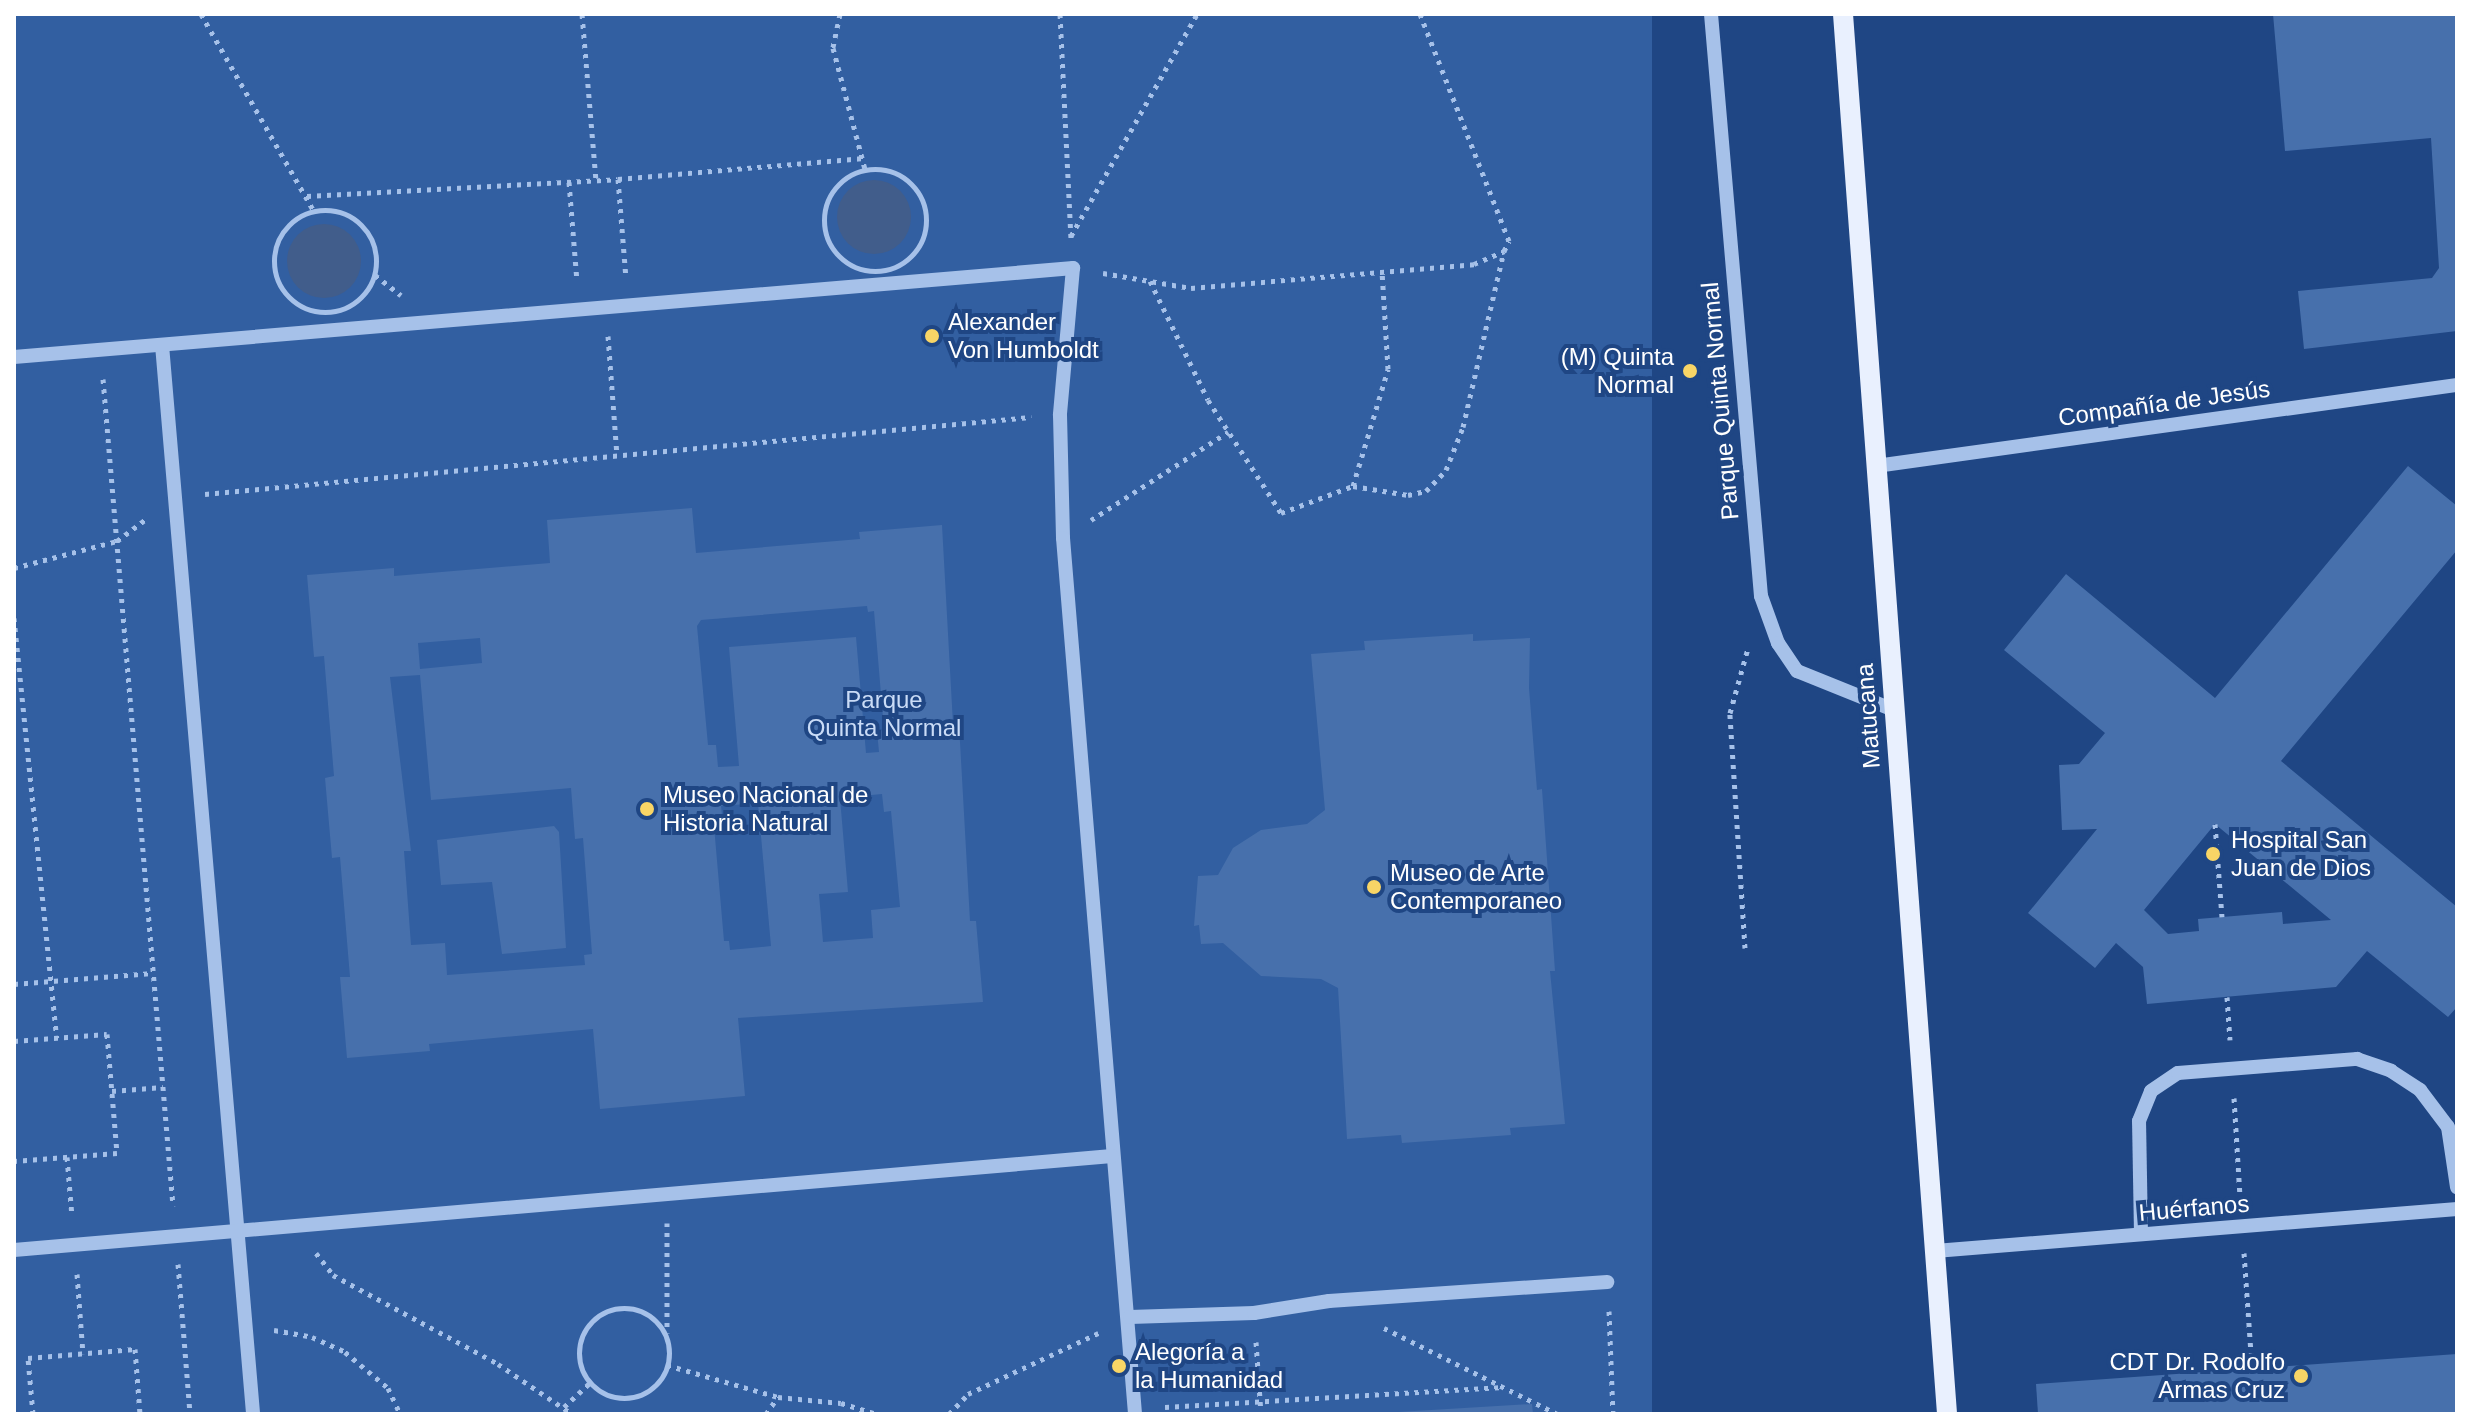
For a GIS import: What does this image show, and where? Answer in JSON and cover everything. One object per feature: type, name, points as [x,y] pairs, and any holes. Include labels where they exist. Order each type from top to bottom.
[{"type":"main road","name":"Matucana","points":[[1843,14],[1947,1414]]},
{"type":"street","name":"Parque Quinta Normal","points":[[1711,14],[1761,596],[1778,643],[1797,671],[1894,710]]},
{"type":"street","points":[[14,357],[1073,268],[1060,415],[1063,538],[1112,1156],[1130,1317],[1135,1411]]},
{"type":"street","points":[[162,345],[253,1414]]},
{"type":"street","name":"Compañía de Jesús","points":[[1876,466],[2457,385]]},
{"type":"street","points":[[2141,1234],[2139,1121],[2151,1091],[2178,1073],[2357,1059],[2391,1071],[2420,1090],[2448,1127],[2457,1187]]},
{"type":"street","points":[[14,1250],[1112,1156]]},
{"type":"street","name":"Huérfanos","points":[[1935,1251],[2457,1209]]},
{"type":"street","points":[[1130,1317],[1254,1313],[1329,1301],[1607,1282]]},
{"type":"path","points":[[201,14],[314,211]]},
{"type":"path","points":[[582,14],[596,181]]},
{"type":"path","points":[[840,14],[833,48],[865,169]]},
{"type":"path","points":[[1060,14],[1073,268],[1191,288],[1474,264],[1504,251]]},
{"type":"path","points":[[1071,236],[1197,14]]},
{"type":"path","points":[[1150,280],[1179,346],[1228,432],[1281,513],[1353,486],[1408,495],[1426,491],[1446,470],[1463,427],[1504,251],[1509,241],[1420,14]]},
{"type":"path","points":[[307,196],[596,181],[861,158]]},
{"type":"path","points":[[865,169],[899,175],[913,185],[924,208],[925,234],[917,250],[890,269],[874,271],[843,260],[826,233],[827,201],[836,187],[865,169]]},
{"type":"path","points":[[618,179],[628,305]]},
{"type":"path","points":[[569,182],[579,309]]},
{"type":"path","points":[[314,211],[349,215],[372,241],[375,275],[361,297],[340,310],[308,309],[282,289],[275,275],[277,242],[298,217],[314,211]]},
{"type":"path","points":[[1353,486],[1388,369],[1382,272]]},
{"type":"path","points":[[606,307],[617,455]]},
{"type":"path","points":[[100,350],[190,1414]]},
{"type":"path","points":[[14,568],[117,541],[175,497],[1060,415]]},
{"type":"path","points":[[1063,538],[1228,432]]},
{"type":"path","points":[[1745,948],[1730,713],[1761,596]]},
{"type":"path","points":[[14,618],[57,1038]]},
{"type":"path","points":[[2215,824],[2222,917]]},
{"type":"path","points":[[14,984],[153,973]]},
{"type":"path","points":[[2227,997],[2230,1043]]},
{"type":"path","points":[[14,1041],[107,1034],[117,1153],[14,1161]]},
{"type":"path","points":[[112,1091],[163,1087]]},
{"type":"path","points":[[2233,1090],[2242,1213]]},
{"type":"path","points":[[667,1194],[667,1337],[667,1365],[662,1378],[641,1395],[614,1397],[590,1383],[579,1357],[585,1329],[607,1311],[621,1308],[648,1315],[667,1337]]},
{"type":"path","points":[[296,1227],[333,1275],[498,1364],[572,1414]]},
{"type":"path","points":[[2244,1244],[2252,1368]]},
{"type":"path","points":[[1607,1282],[1613,1414]]},
{"type":"path","points":[[1329,1301],[1557,1414]]},
{"type":"path","points":[[1254,1313],[1261,1414]]},
{"type":"path","points":[[949,1414],[968,1394],[1130,1317]]},
{"type":"path","points":[[245,1327],[312,1337],[345,1352],[388,1388],[400,1414]]},
{"type":"path","points":[[33,1414],[28,1358],[135,1349],[140,1414]]},
{"type":"path","points":[[667,1365],[778,1397],[841,1403],[877,1414]]},
{"type":"path","points":[[564,1407],[590,1383]]},
{"type":"path","points":[[1135,1411],[1503,1387]]},
{"type":"path","points":[[766,1414],[778,1397]]},
{"type":"green space","name":"Parque Quinta Normal","points":[[14,14],[1652,14],[1652,1414],[14,1414]]},
{"type":"shaded area","points":[[867,180],[881,180],[895,186],[905,196],[911,217],[905,238],[895,248],[881,254],[867,254],[853,248],[843,238],[837,224],[837,210],[843,196],[853,186]]},
{"type":"shaded area","points":[[317,224],[331,224],[345,230],[355,240],[361,261],[355,282],[345,292],[331,298],[317,298],[303,292],[293,282],[287,268],[287,254],[293,240],[303,230]]},
{"type":"building","points":[[2273,14],[2457,14],[2457,331],[2304,349],[2298,291],[2432,278],[2439,268],[2431,138],[2285,151]]},
{"type":"building","points":[[2408,466],[2457,506],[2457,550],[2281,761],[2457,907],[2457,1007],[2448,1017],[2367,951],[2336,987],[2147,1004],[2143,967],[2116,943],[2095,968],[2028,913],[2097,829],[2062,830],[2059,765],[2079,764],[2105,733],[2004,650],[2066,574],[2215,698]],"holes":[[[2215,824],[2331,920],[2283,924],[2282,912],[2198,919],[2199,931],[2168,934],[2144,910]]]},
{"type":"building","name":"Museo Nacional de Historia Natural","points":[[692,508],[696,553],[860,539],[859,532],[942,525],[953,724],[959,724],[970,921],[976,921],[983,1002],[738,1018],[745,1096],[600,1109],[593,1029],[429,1044],[430,1051],[347,1058],[340,977],[350,977],[340,857],[332,858],[325,778],[334,776],[324,656],[314,657],[307,575],[394,568],[394,576],[550,563],[547,520]],"holes":[[[867,606],[868,612],[874,611],[884,730],[877,731],[879,752],[866,753],[856,637],[729,647],[739,766],[718,767],[716,745],[708,745],[697,626],[701,620]],[[480,638],[482,663],[420,669],[418,643]],[[420,675],[431,800],[571,788],[575,839],[583,838],[592,954],[584,955],[585,965],[447,975],[445,943],[411,945],[404,851],[411,851],[390,677]],[[882,794],[884,812],[891,811],[900,907],[871,910],[873,938],[823,942],[819,894],[848,892],[840,798]],[[758,803],[771,946],[730,950],[729,941],[724,941],[714,826],[723,825],[721,806]]]},
{"type":"building","name":"Museo de Arte Contemporaneo","points":[[1473,634],[1473,641],[1530,638],[1529,688],[1537,790],[1542,789],[1555,971],[1550,971],[1565,1124],[1510,1128],[1511,1135],[1402,1143],[1401,1135],[1347,1139],[1338,988],[1321,979],[1261,976],[1223,943],[1201,944],[1199,925],[1194,926],[1198,876],[1218,875],[1233,848],[1261,830],[1307,824],[1325,810],[1311,654],[1365,650],[1364,641]]},
{"type":"building","points":[[554,826],[559,832],[566,948],[502,954],[492,882],[441,885],[437,840]]},
{"type":"building","name":"CDT Dr. Rodolfo Armas Cruz","points":[[2457,1354],[2457,1414],[2038,1414],[2036,1384]]},
{"type":"building","points":[[1532,1404],[1533,1414],[1398,1414],[1398,1412]]},
{"type":"place","name":"Alexander Von Humboldt","points":[[932,336]]},
{"type":"place","name":"(M) Quinta Normal","points":[[1690,371]]},
{"type":"place","name":"Museo Nacional de Historia Natural","points":[[647,809]]},
{"type":"place","name":"Hospital San Juan de Dios","points":[[2213,854]]},
{"type":"place","name":"Museo de Arte Contemporaneo","points":[[1374,887]]},
{"type":"place","name":"Alegoría a la Humanidad","points":[[1119,1366]]},
{"type":"place","name":"CDT Dr. Rodolfo Armas Cruz","points":[[2301,1376]]}]
